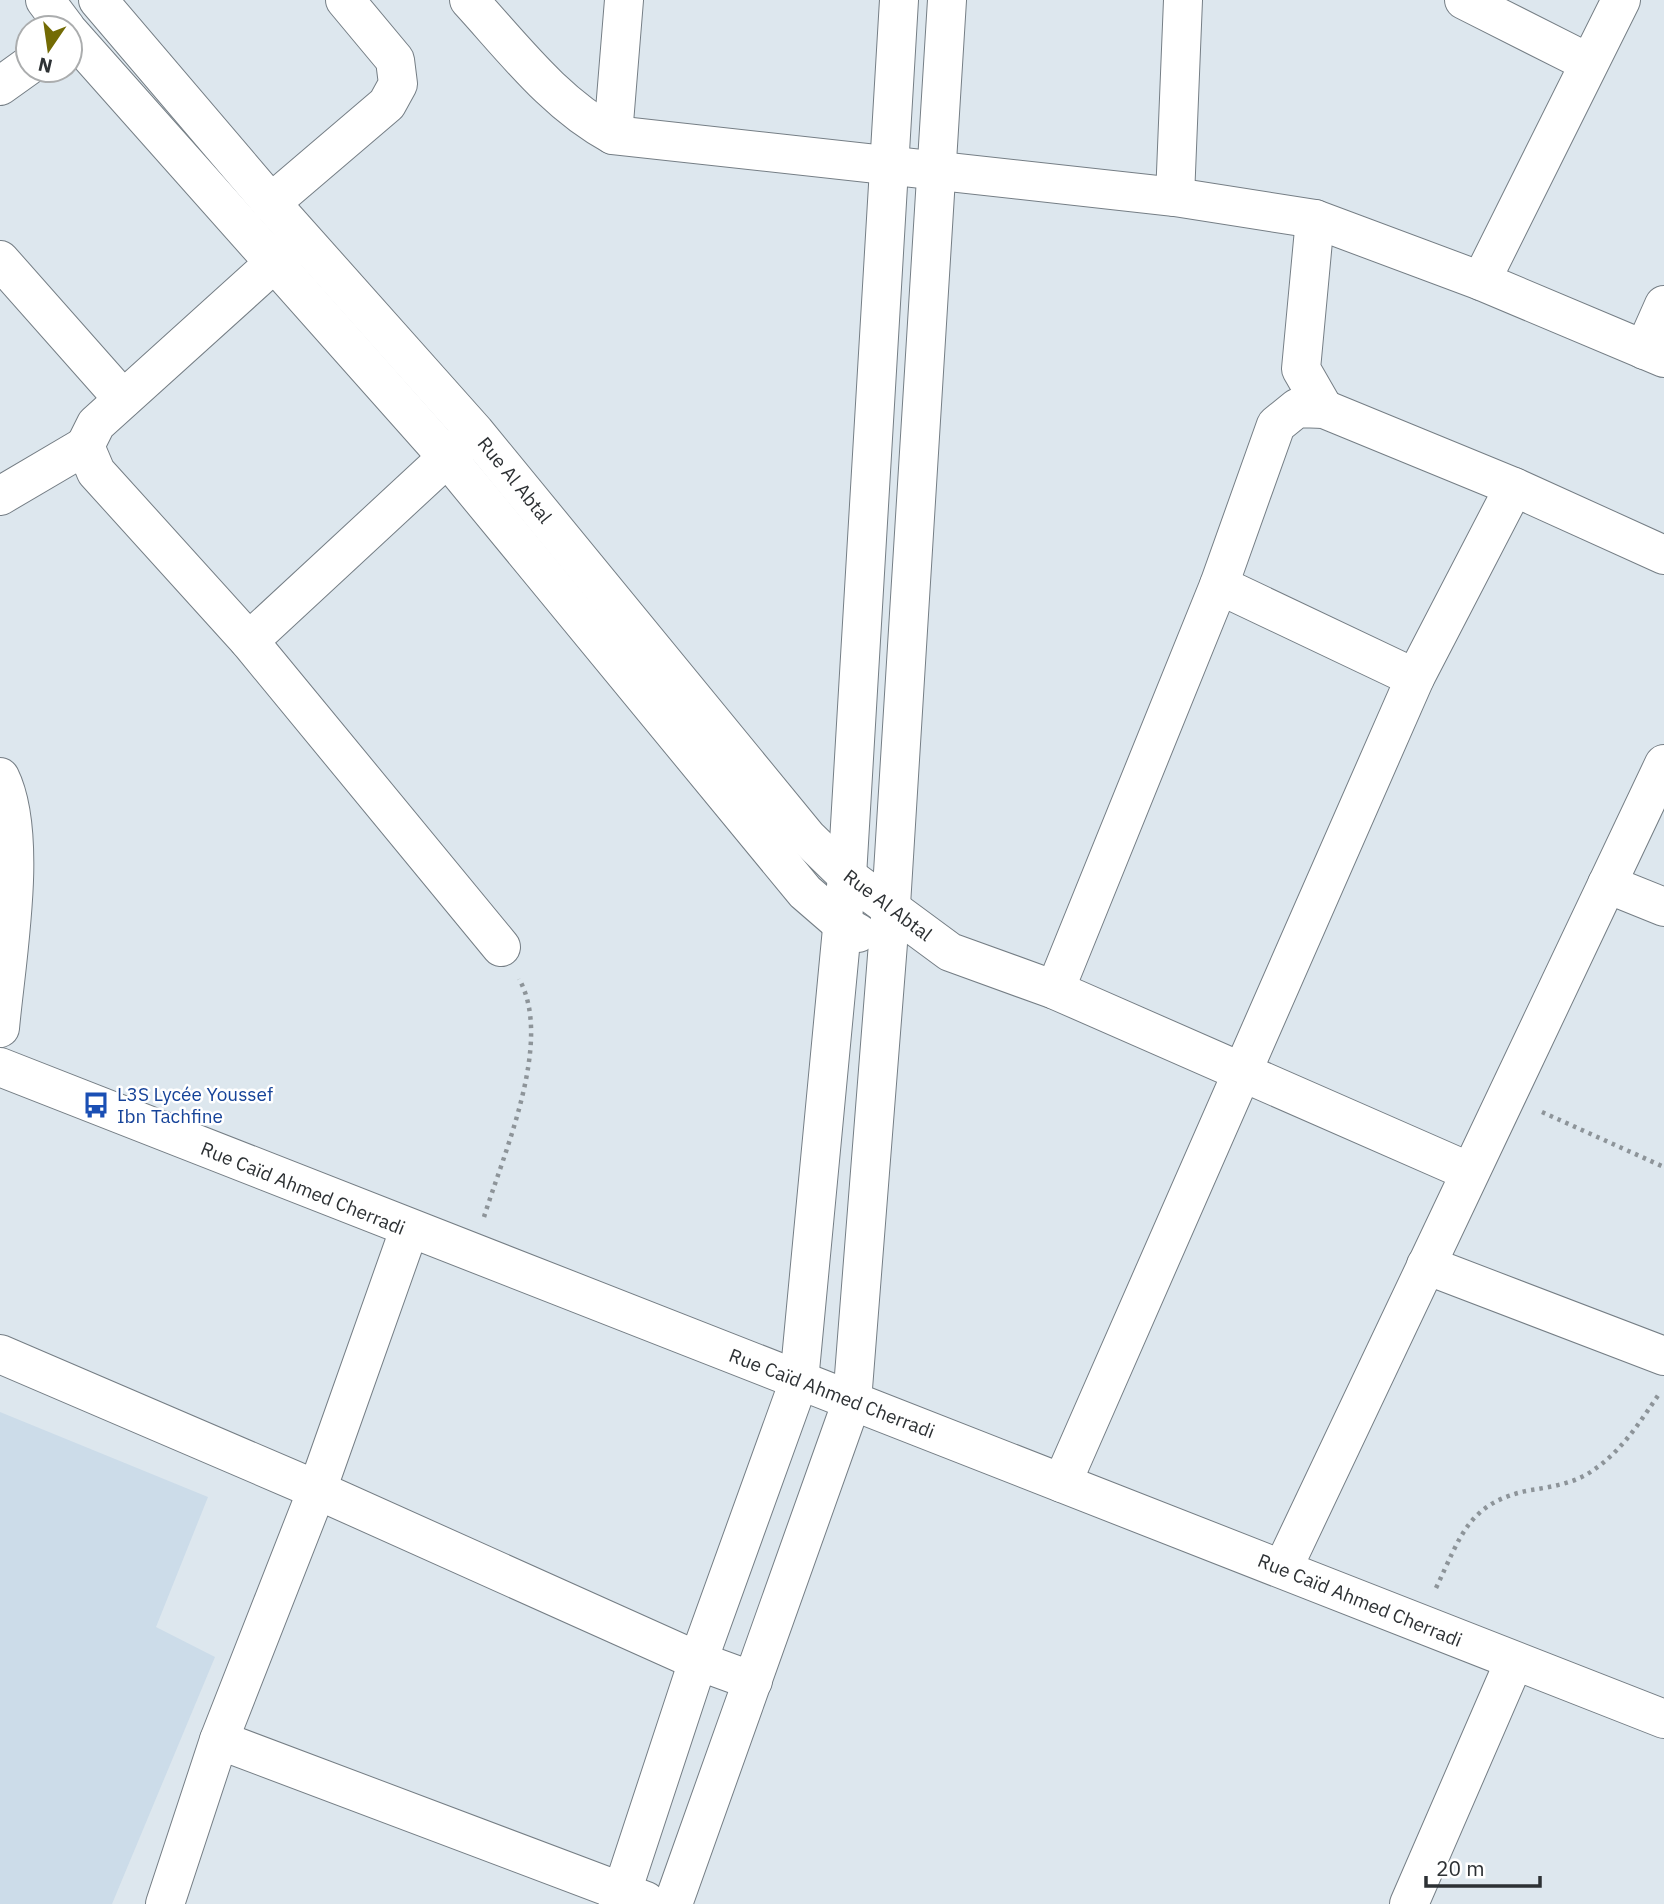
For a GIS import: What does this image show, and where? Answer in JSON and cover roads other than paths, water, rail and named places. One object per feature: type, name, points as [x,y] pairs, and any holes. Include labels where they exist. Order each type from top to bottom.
[{"type":"street","points":[[271,203],[387,104],[398,84],[395,60],[345,0]]},
{"type":"street","points":[[468,0],[554,92],[588,122],[613,135],[1175,197],[1315,219],[1481,281],[1654,354],[1664,304]]},
{"type":"street","points":[[613,135],[624,0]]},
{"type":"street","points":[[219,1740],[632,1900],[698,1661],[799,1381],[847,876],[886,165],[899,0]]},
{"type":"street","points":[[673,1904],[852,1401],[891,905],[947,0]]},
{"type":"street","points":[[1175,197],[1183,0]]},
{"type":"street","points":[[1464,0],[1589,64]]},
{"type":"street","points":[[1481,281],[1621,0]]},
{"type":"street","points":[[84,21],[104,3]]},
{"type":"street","name":"Rue Al Abtal","points":[[104,3],[271,203],[475,432],[807,837],[847,876],[891,905],[950,951]]},
{"type":"street","name":"Rue Al Abtal","points":[[84,50],[446,456],[805,892],[842,924],[887,950],[950,951]]},
{"type":"street","points":[[1315,219],[1301,369],[1324,409]]},
{"type":"street","points":[[0,496],[85,446],[96,424],[302,238]]},
{"type":"street","points":[[0,260],[123,399]]},
{"type":"street","points":[[1055,990],[1219,584],[1276,425],[1297,408],[1324,409],[1514,487],[1664,555]]},
{"type":"street","points":[[249,641],[475,432]]},
{"type":"street","points":[[85,446],[96,472],[249,641],[501,947]]},
{"type":"street","points":[[1062,1483],[1415,678],[1514,487]]},
{"type":"street","points":[[1219,584],[1415,678]]},
{"type":"street","points":[[1283,1568],[1664,764]]},
{"type":"street","points":[[0,777],[7,791],[14,823],[14,859],[0,1028]]},
{"type":"street","points":[[1608,884],[1664,907]]},
{"type":"street","points":[[950,951],[1055,990],[1470,1172]]},
{"type":"street","name":"Rue Caïd Ahmed Cherradi","points":[[0,1067],[409,1230],[1283,1568],[1514,1662],[1664,1719]]},
{"type":"street","points":[[165,1904],[219,1740],[317,1490],[409,1230]]},
{"type":"street","points":[[1426,1265],[1664,1356]]},
{"type":"street","points":[[0,1354],[317,1490],[698,1661],[753,1681]]},
{"type":"street","points":[[1409,1904],[1514,1662]]},
{"type":"place","name":"L3S Lycée Youssef Ibn Tachfine","points":[[96,1105]]}]
